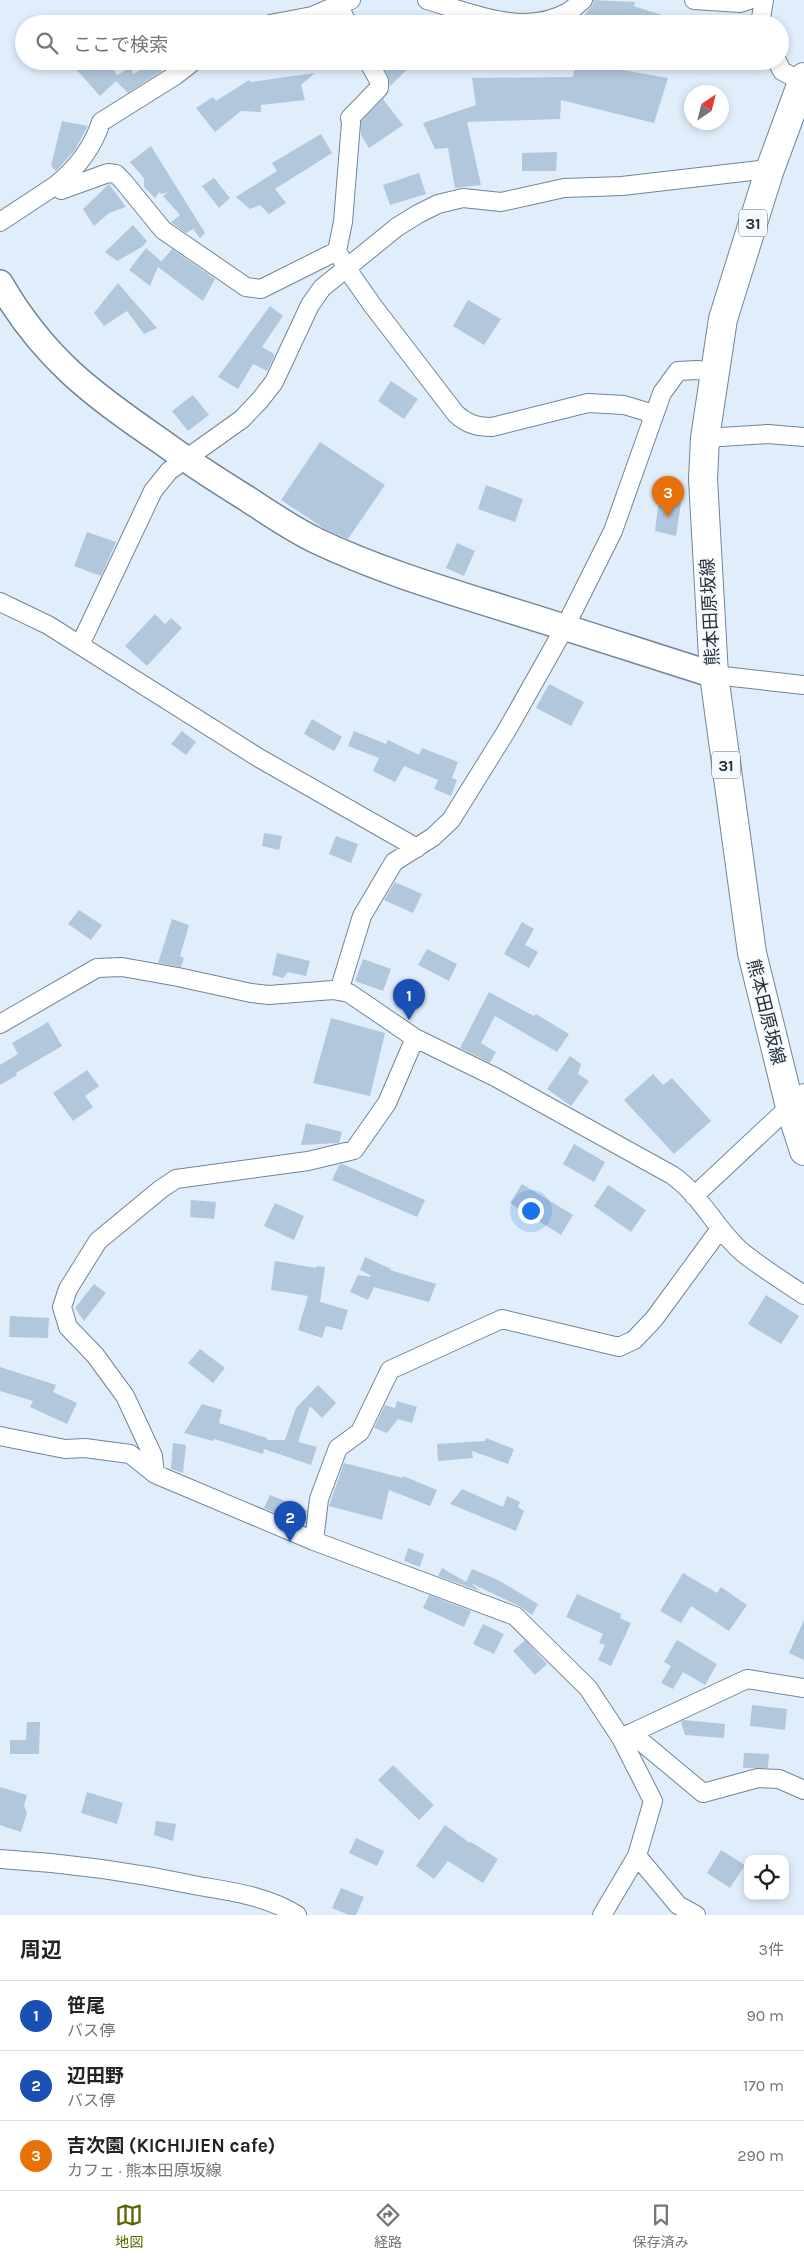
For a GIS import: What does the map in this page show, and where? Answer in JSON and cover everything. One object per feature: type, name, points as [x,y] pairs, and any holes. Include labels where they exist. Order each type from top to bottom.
[{"type":"main road","name":"熊本田原坂線","points":[[803,80],[770,172],[723,318],[713,372],[705,438],[703,479],[714,675],[752,953],[797,1100],[804,1151]]},
{"type":"street","points":[[428,0],[477,15]]},
{"type":"street","points":[[560,15],[568,12],[583,0]]},
{"type":"street","points":[[694,0],[740,3],[749,0]]},
{"type":"street","points":[[762,15],[764,0]]},
{"type":"street","points":[[314,15],[345,2],[347,15]]},
{"type":"street","points":[[0,222],[56,185],[72,172],[96,138],[101,122],[182,70]]},
{"type":"street","points":[[373,70],[379,81],[379,88],[350,118],[343,222],[337,250],[347,269],[408,353],[456,414],[465,422],[478,427],[492,427],[588,403],[624,405],[654,414]]},
{"type":"street","points":[[781,70],[803,80]]},
{"type":"street","points":[[80,645],[153,491],[169,471],[242,419],[260,400],[278,375],[310,305],[322,288],[397,227],[438,204],[463,198],[501,202],[564,188],[622,186],[760,170],[770,172]]},
{"type":"street","points":[[56,185],[61,190],[108,173],[116,174],[163,230],[246,287],[261,289],[337,250]]},
{"type":"street","points":[[0,283],[18,314],[42,345],[69,373],[103,402],[185,458],[315,540],[412,579],[714,675],[804,685]]},
{"type":"street","points":[[339,991],[362,916],[394,862],[445,828],[451,820],[507,730],[565,627],[613,531],[662,393],[678,371],[697,370],[713,372]]},
{"type":"street","points":[[705,438],[768,434],[804,437]]},
{"type":"street","points":[[0,602],[48,625],[259,758],[417,848]]},
{"type":"street","points":[[0,1024],[97,968],[122,967],[269,995],[339,991],[349,993],[415,1038],[496,1077],[672,1175],[685,1184],[714,1217],[720,1229],[741,1251],[804,1295]]},
{"type":"street","points":[[155,1474],[153,1456],[125,1396],[95,1355],[68,1327],[62,1307],[68,1289],[98,1240],[160,1189],[176,1179],[308,1161],[354,1150],[387,1102],[415,1038]]},
{"type":"street","points":[[694,1196],[797,1100]]},
{"type":"street","points":[[314,1541],[319,1499],[338,1448],[360,1432],[390,1370],[502,1319],[619,1347],[634,1340],[654,1319],[720,1229]]},
{"type":"street","points":[[0,1436],[64,1449],[85,1448],[130,1454],[155,1474],[314,1541],[515,1616],[588,1688],[626,1736],[704,1793],[758,1778],[779,1780],[804,1790]]},
{"type":"street","points":[[626,1736],[747,1679],[804,1688]]},
{"type":"street","points":[[602,1915],[637,1856],[653,1801],[626,1736]]},
{"type":"street","points":[[637,1856],[678,1905],[696,1915]]},
{"type":"street","points":[[0,1858],[59,1862],[151,1876],[263,1898],[297,1915]]},
{"type":"building","points":[[593,0],[635,2],[634,6],[662,15],[584,15],[593,4]]},
{"type":"building","points":[[77,70],[114,70],[117,75],[126,70],[132,70],[133,74],[140,70],[162,71],[128,93],[116,81],[100,96]]},
{"type":"building","points":[[385,70],[407,70],[390,86]]},
{"type":"building","points":[[574,70],[622,70],[668,78],[654,123],[561,100],[560,119],[467,122],[481,185],[455,188],[448,148],[435,149],[423,123],[476,105],[472,78],[573,77]]},
{"type":"building","points":[[315,73],[301,85],[305,100],[261,105],[261,112],[241,111],[215,132],[196,108],[213,97],[216,101],[249,80],[251,82]]},
{"type":"building","points":[[383,99],[403,125],[369,148],[361,135],[361,121]]},
{"type":"building","points":[[62,121],[88,126],[75,150],[56,171],[51,166]]},
{"type":"building","points":[[321,134],[332,153],[275,189],[286,203],[269,214],[260,205],[250,209],[236,197],[277,171],[272,163]]},
{"type":"building","points":[[151,146],[205,233],[200,238],[193,229],[186,233],[171,222],[180,215],[163,196],[168,192],[161,194],[159,192],[155,198],[144,187],[144,178],[130,162]]},
{"type":"building","points":[[557,152],[556,171],[522,171],[522,153]]},
{"type":"building","points":[[419,173],[426,194],[390,205],[383,185]]},
{"type":"building","points":[[214,178],[230,198],[219,208],[202,186]]},
{"type":"building","points":[[109,184],[126,207],[109,213],[94,226],[83,209]]},
{"type":"building","points":[[133,225],[147,241],[142,247],[117,261],[105,252]]},
{"type":"building","points":[[146,248],[161,261],[160,263],[172,249],[215,279],[203,301],[158,267],[150,286],[129,270]]},
{"type":"building","points":[[118,283],[157,328],[144,334],[127,311],[104,326],[94,313]]},
{"type":"building","points":[[468,300],[501,319],[484,345],[453,326]]},
{"type":"building","points":[[270,306],[283,316],[262,347],[274,354],[274,357],[267,371],[253,364],[238,389],[218,377]]},
{"type":"building","points":[[391,381],[418,399],[404,419],[378,401]]},
{"type":"building","points":[[193,395],[209,415],[188,431],[172,411]]},
{"type":"building","points":[[320,442],[385,485],[348,539],[325,529],[281,500]]},
{"type":"building","points":[[486,485],[523,499],[515,522],[478,509]]},
{"type":"building","points":[[659,499],[681,503],[676,536],[655,531]]},
{"type":"building","points":[[87,532],[116,542],[101,576],[74,566]]},
{"type":"building","points":[[457,543],[475,551],[464,576],[446,568]]},
{"type":"building","points":[[155,614],[165,624],[171,618],[182,628],[147,666],[125,646]]},
{"type":"building","points":[[549,684],[584,702],[571,726],[536,708]]},
{"type":"building","points":[[312,719],[342,737],[334,751],[304,734]]},
{"type":"building","points":[[182,731],[196,742],[186,755],[171,744]]},
{"type":"building","points":[[354,731],[386,744],[388,740],[419,755],[422,748],[458,762],[452,778],[457,780],[451,796],[434,789],[438,780],[404,766],[395,782],[373,771],[379,758],[348,746]]},
{"type":"building","points":[[264,833],[282,836],[279,850],[262,846]]},
{"type":"building","points":[[336,836],[358,844],[351,863],[329,854]]},
{"type":"building","points":[[395,882],[422,894],[413,913],[384,900]]},
{"type":"building","points":[[79,910],[102,925],[91,940],[68,924]]},
{"type":"building","points":[[172,919],[189,925],[180,956],[184,958],[181,967],[158,963]]},
{"type":"building","points":[[522,922],[534,929],[525,945],[538,952],[529,968],[504,954]]},
{"type":"building","points":[[427,949],[457,964],[449,981],[418,965]]},
{"type":"building","points":[[277,953],[310,961],[306,976],[288,972],[283,978],[272,975]]},
{"type":"building","points":[[363,959],[391,969],[383,991],[355,981]]},
{"type":"building","points":[[489,992],[534,1016],[536,1014],[569,1034],[557,1052],[495,1016],[481,1043],[496,1052],[490,1063],[460,1048]]},
{"type":"building","points":[[331,1018],[385,1033],[370,1096],[313,1083]]},
{"type":"building","points":[[48,1022],[62,1046],[16,1073],[17,1075],[0,1085],[0,1065],[18,1054],[12,1043]]},
{"type":"building","points":[[570,1056],[581,1064],[578,1074],[589,1081],[571,1106],[547,1089]]},
{"type":"building","points":[[87,1070],[99,1086],[85,1096],[93,1107],[73,1121],[53,1093]]},
{"type":"building","points":[[653,1074],[663,1085],[672,1078],[711,1121],[674,1154],[624,1100]]},
{"type":"building","points":[[306,1123],[342,1132],[339,1143],[301,1145]]},
{"type":"building","points":[[574,1144],[605,1162],[594,1182],[563,1164]]},
{"type":"building","points":[[342,1164],[425,1200],[417,1217],[332,1180],[339,1165]]},
{"type":"building","points":[[522,1184],[573,1215],[561,1235],[510,1203]]},
{"type":"building","points":[[608,1185],[646,1210],[631,1232],[594,1206]]},
{"type":"building","points":[[191,1200],[216,1202],[214,1219],[190,1217]]},
{"type":"building","points":[[275,1203],[304,1216],[294,1240],[264,1226]]},
{"type":"building","points":[[365,1257],[390,1270],[436,1284],[429,1302],[374,1287],[368,1300],[350,1292],[358,1275],[370,1277],[370,1275],[360,1270]]},
{"type":"building","points":[[275,1261],[316,1268],[317,1266],[325,1267],[320,1302],[348,1310],[342,1330],[326,1326],[322,1338],[298,1330],[308,1296],[271,1290]]},
{"type":"building","points":[[94,1284],[106,1293],[84,1321],[75,1308]]},
{"type":"building","points":[[766,1295],[799,1316],[781,1344],[748,1324]]},
{"type":"building","points":[[10,1316],[49,1318],[48,1338],[9,1337]]},
{"type":"building","points":[[200,1349],[225,1368],[213,1383],[188,1363]]},
{"type":"building","points":[[0,1367],[56,1385],[53,1392],[77,1403],[67,1424],[30,1407],[33,1401],[0,1391]]},
{"type":"building","points":[[318,1385],[336,1403],[322,1418],[310,1406],[298,1442],[317,1447],[311,1465],[264,1449],[263,1454],[214,1439],[213,1441],[184,1433],[202,1404],[222,1410],[219,1423],[267,1438],[267,1440],[285,1440],[296,1408]]},
{"type":"building","points":[[397,1401],[417,1407],[412,1423],[398,1419],[387,1433],[374,1428],[385,1405],[395,1408]]},
{"type":"building","points":[[486,1438],[514,1449],[508,1464],[472,1451],[473,1458],[438,1461],[437,1444],[485,1441]]},
{"type":"building","points":[[173,1443],[186,1445],[183,1473],[171,1469]]},
{"type":"building","points":[[344,1463],[403,1478],[403,1476],[437,1490],[430,1506],[389,1490],[382,1520],[329,1506]]},
{"type":"building","points":[[462,1489],[503,1507],[507,1496],[520,1502],[518,1507],[524,1511],[516,1531],[450,1504]]},
{"type":"building","points":[[270,1495],[307,1510],[303,1525],[264,1508]]},
{"type":"building","points":[[408,1548],[424,1554],[420,1567],[404,1561]]},
{"type":"building","points":[[442,1568],[466,1582],[472,1569],[498,1580],[538,1604],[532,1615],[519,1606],[471,1583],[480,1591],[438,1576]]},
{"type":"building","points":[[683,1573],[717,1593],[721,1587],[747,1605],[729,1631],[691,1606],[681,1623],[660,1611]]},
{"type":"building","points":[[577,1594],[621,1614],[620,1618],[631,1623],[611,1666],[598,1660],[605,1645],[599,1643],[603,1634],[566,1617]]},
{"type":"building","points":[[429,1595],[471,1611],[464,1627],[423,1608]]},
{"type":"building","points":[[804,1620],[804,1660],[789,1653]]},
{"type":"building","points":[[483,1624],[504,1634],[494,1654],[473,1644]]},
{"type":"building","points":[[525,1640],[547,1664],[535,1675],[513,1651]]},
{"type":"building","points":[[677,1640],[717,1664],[705,1685],[683,1672],[673,1689],[661,1683],[671,1666],[664,1662]]},
{"type":"building","points":[[752,1705],[787,1709],[785,1730],[750,1726]]},
{"type":"building","points":[[684,1720],[725,1724],[724,1738],[685,1735],[681,1722]]},
{"type":"building","points":[[27,1722],[40,1722],[39,1754],[10,1754],[10,1740],[26,1740]]},
{"type":"building","points":[[744,1753],[769,1754],[768,1768],[743,1768]]},
{"type":"building","points":[[393,1765],[434,1805],[419,1820],[378,1780]]},
{"type":"building","points":[[0,1787],[27,1795],[24,1806],[27,1813],[21,1832],[0,1825]]},
{"type":"building","points":[[87,1792],[123,1803],[117,1824],[81,1813]]},
{"type":"building","points":[[156,1821],[176,1824],[173,1841],[154,1835]]},
{"type":"building","points":[[445,1825],[470,1843],[498,1859],[483,1883],[448,1861],[434,1879],[416,1866]]},
{"type":"building","points":[[356,1838],[384,1851],[377,1866],[349,1853]]},
{"type":"building","points":[[721,1850],[744,1864],[730,1888],[707,1873]]},
{"type":"building","points":[[341,1888],[364,1897],[356,1915],[349,1915],[332,1908]]},
{"type":"place","name":"吉次園 (KICHIJIEN cafe)","points":[[668,517]]},
{"type":"place","name":"笹尾","points":[[409,1020]]},
{"type":"place","name":"辺田野","points":[[290,1542]]}]
